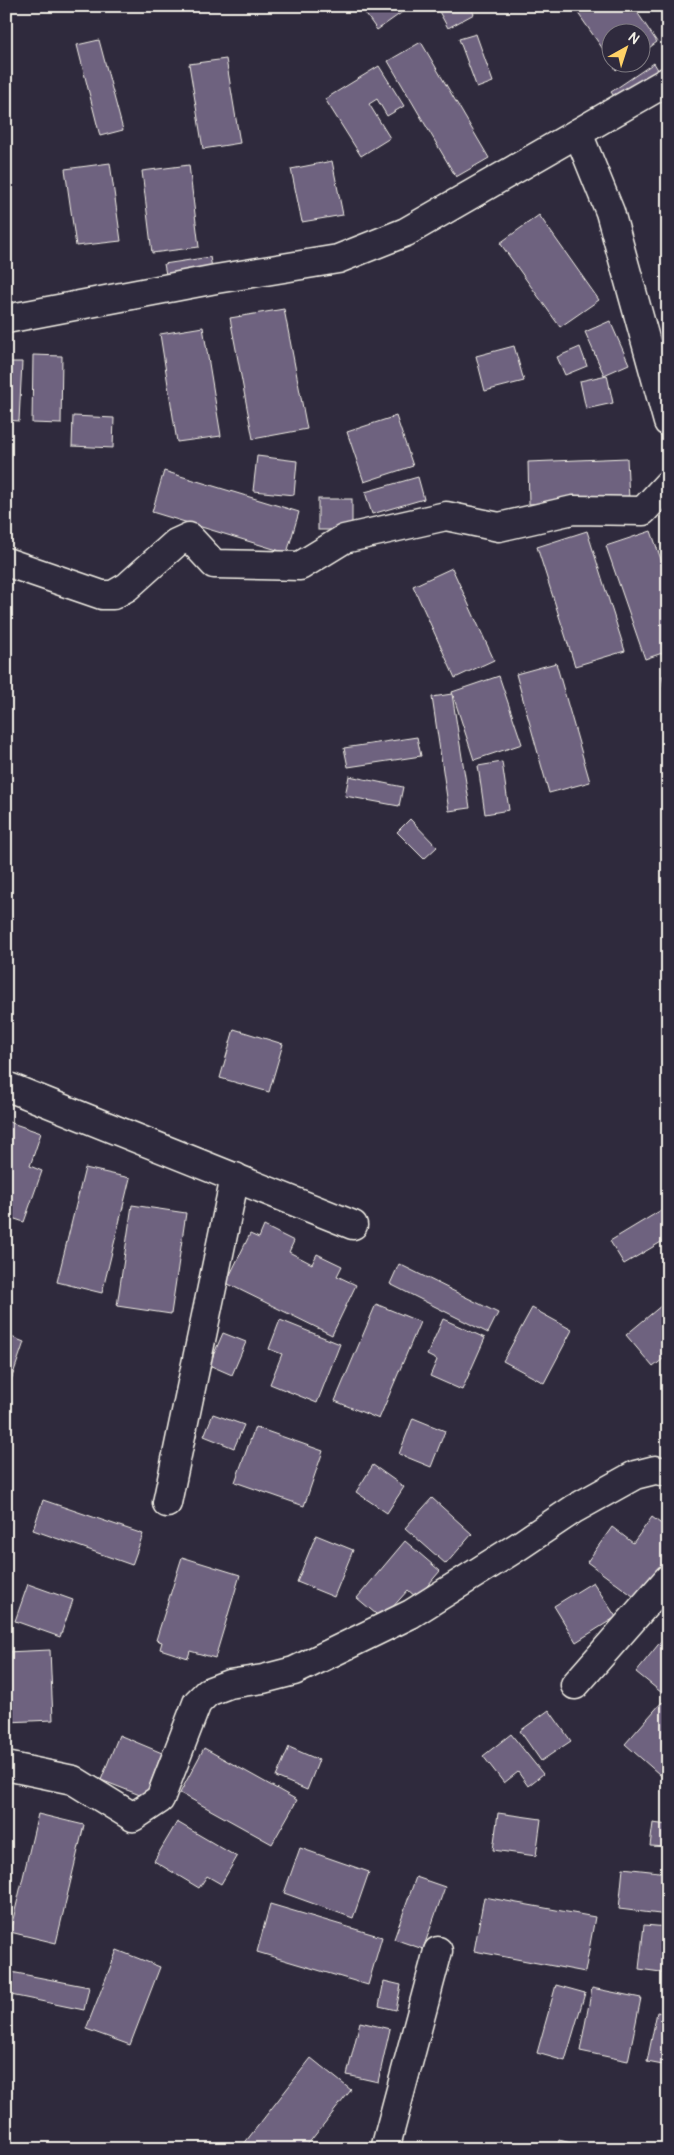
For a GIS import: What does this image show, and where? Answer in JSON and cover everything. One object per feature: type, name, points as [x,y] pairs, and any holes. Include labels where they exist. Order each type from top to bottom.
[{"type":"street","points":[[6,319],[216,278],[338,259],[406,232],[668,81]]},
{"type":"street","points":[[578,133],[610,212],[668,422]]},
{"type":"street","points":[[6,562],[102,595],[113,595],[127,587],[176,543],[189,536],[214,564],[300,566],[344,539],[446,516],[498,527],[572,510],[643,512],[668,484]]},
{"type":"street","points":[[6,1086],[353,1225]]},
{"type":"street","points":[[167,1502],[235,1177]]},
{"type":"street","points":[[6,1766],[73,1780],[133,1817],[160,1799],[197,1703],[208,1692],[230,1684],[263,1680],[302,1668],[411,1614],[520,1546],[574,1509],[635,1475],[655,1470],[668,1472]]},
{"type":"street","points":[[575,1685],[668,1579]]},
{"type":"street","points":[[385,2149],[438,1951]]},
{"type":"building","points":[[360,6],[411,6],[377,30]]},
{"type":"building","points":[[436,6],[470,6],[474,14],[448,28]]},
{"type":"building","points":[[573,6],[633,6],[644,22],[602,22],[602,48]]},
{"type":"building","points":[[476,34],[493,82],[477,88],[459,39]]},
{"type":"building","points":[[652,34],[657,42],[652,46]]},
{"type":"building","points":[[99,40],[123,130],[100,136],[77,45]]},
{"type":"building","points":[[421,42],[489,158],[456,177],[388,61]]},
{"type":"building","points":[[226,59],[240,143],[203,149],[189,64]]},
{"type":"building","points":[[654,63],[660,73],[618,102],[611,92],[641,72],[652,72],[652,64]]},
{"type":"building","points":[[379,66],[404,106],[387,116],[377,99],[369,104],[390,138],[361,156],[325,99]]},
{"type":"building","points":[[332,161],[343,215],[302,222],[291,169]]},
{"type":"building","points":[[110,163],[121,241],[76,246],[65,169]]},
{"type":"building","points":[[189,165],[199,247],[152,253],[142,171]]},
{"type":"building","points":[[539,215],[599,300],[560,327],[500,243]]},
{"type":"building","points":[[210,257],[213,273],[167,280],[164,264]]},
{"type":"building","points":[[284,309],[307,429],[253,439],[230,318]]},
{"type":"building","points":[[610,321],[629,364],[604,375],[585,332]]},
{"type":"building","points":[[203,327],[221,436],[177,442],[160,334]]},
{"type":"building","points":[[514,346],[524,381],[485,391],[476,356]]},
{"type":"building","points":[[580,347],[587,366],[565,375],[557,357]]},
{"type":"building","points":[[33,355],[62,356],[61,424],[32,423]]},
{"type":"building","points":[[6,362],[22,362],[19,421],[6,420]]},
{"type":"building","points":[[607,375],[613,403],[586,409],[580,381]]},
{"type":"building","points":[[73,416],[114,418],[113,448],[72,446]]},
{"type":"building","points":[[396,416],[413,466],[364,482],[347,432]]},
{"type":"building","points":[[257,456],[297,461],[294,495],[253,491]]},
{"type":"building","points":[[627,458],[629,500],[529,504],[528,462]]},
{"type":"building","points":[[164,471],[299,512],[287,553],[152,512]]},
{"type":"building","points":[[418,477],[424,499],[372,514],[365,492]]},
{"type":"building","points":[[318,499],[352,499],[352,530],[318,530]]},
{"type":"building","points":[[587,531],[625,651],[575,666],[537,547]]},
{"type":"building","points":[[651,531],[668,579],[668,651],[645,659],[606,546]]},
{"type":"building","points":[[452,568],[494,660],[455,678],[413,586]]},
{"type":"building","points":[[556,663],[590,782],[549,793],[516,674]]},
{"type":"building","points":[[668,675],[668,705],[662,676]]},
{"type":"building","points":[[499,676],[522,744],[474,760],[452,692]]},
{"type":"building","points":[[452,694],[470,808],[449,811],[432,697]]},
{"type":"building","points":[[417,737],[421,756],[348,767],[344,748]]},
{"type":"building","points":[[6,745],[12,746],[7,772],[6,771]]},
{"type":"building","points":[[502,762],[509,810],[485,814],[478,766]]},
{"type":"building","points":[[349,776],[403,787],[399,806],[345,796]]},
{"type":"building","points":[[410,819],[437,847],[424,859],[397,832]]},
{"type":"building","points":[[234,1029],[283,1044],[269,1092],[220,1078]]},
{"type":"building","points":[[6,1121],[41,1133],[30,1166],[42,1171],[24,1222],[6,1216]]},
{"type":"building","points":[[85,1168],[130,1178],[102,1293],[57,1282]]},
{"type":"building","points":[[132,1205],[186,1213],[171,1314],[117,1306]]},
{"type":"building","points":[[668,1206],[668,1238],[624,1264],[610,1241]]},
{"type":"building","points":[[264,1226],[294,1241],[289,1252],[312,1264],[317,1254],[342,1266],[337,1276],[356,1285],[332,1335],[226,1283],[250,1234],[259,1238]]},
{"type":"building","points":[[399,1264],[498,1313],[488,1333],[390,1284]]},
{"type":"building","points":[[668,1300],[668,1355],[653,1367],[626,1335]]},
{"type":"building","points":[[376,1304],[420,1322],[379,1419],[335,1401]]},
{"type":"building","points":[[532,1308],[572,1330],[544,1383],[503,1361]]},
{"type":"building","points":[[443,1319],[485,1338],[462,1390],[430,1376],[437,1360],[427,1355]]},
{"type":"building","points":[[280,1320],[340,1344],[317,1403],[270,1384],[282,1354],[269,1349]]},
{"type":"building","points":[[223,1333],[246,1342],[232,1375],[209,1365]]},
{"type":"building","points":[[6,1335],[24,1342],[10,1383],[6,1381]]},
{"type":"building","points":[[213,1414],[244,1425],[234,1448],[204,1436]]},
{"type":"building","points":[[413,1418],[445,1431],[431,1467],[399,1454]]},
{"type":"building","points":[[255,1427],[323,1451],[304,1506],[235,1482]]},
{"type":"building","points":[[373,1465],[404,1487],[387,1513],[356,1492]]},
{"type":"building","points":[[432,1498],[472,1534],[446,1564],[405,1528]]},
{"type":"building","points":[[43,1500],[143,1534],[132,1565],[33,1530]]},
{"type":"building","points":[[652,1517],[668,1529],[668,1556],[637,1599],[587,1562],[612,1527],[633,1543]]},
{"type":"building","points":[[316,1535],[353,1550],[334,1597],[297,1582]]},
{"type":"building","points":[[405,1541],[440,1571],[417,1598],[408,1590],[382,1619],[357,1598]]},
{"type":"building","points":[[182,1557],[240,1575],[215,1658],[190,1651],[188,1658],[160,1649],[162,1642],[156,1640]]},
{"type":"building","points":[[593,1582],[616,1617],[576,1642],[554,1606]]},
{"type":"building","points":[[28,1584],[73,1600],[60,1637],[15,1621]]},
{"type":"building","points":[[662,1640],[668,1645],[668,1687],[662,1693],[636,1672]]},
{"type":"building","points":[[50,1650],[53,1720],[7,1722],[6,1652]]},
{"type":"building","points":[[662,1702],[668,1707],[668,1782],[625,1744]]},
{"type":"building","points":[[549,1710],[571,1741],[541,1761],[520,1731]]},
{"type":"building","points":[[511,1734],[543,1774],[528,1786],[518,1772],[504,1783],[483,1756]]},
{"type":"building","points":[[119,1735],[162,1753],[145,1797],[101,1780]]},
{"type":"building","points":[[289,1747],[319,1760],[307,1790],[276,1777]]},
{"type":"building","points":[[204,1748],[297,1800],[272,1844],[180,1793]]},
{"type":"building","points":[[498,1813],[541,1819],[536,1856],[493,1850]]},
{"type":"building","points":[[38,1814],[84,1825],[56,1943],[10,1932]]},
{"type":"building","points":[[177,1822],[237,1857],[221,1884],[207,1876],[199,1888],[154,1861]]},
{"type":"building","points":[[653,1823],[668,1825],[668,1847],[650,1846]]},
{"type":"building","points":[[300,1848],[369,1872],[353,1918],[284,1893]]},
{"type":"building","points":[[623,1868],[668,1873],[668,1915],[619,1909]]},
{"type":"building","points":[[416,1877],[445,1887],[423,1949],[394,1939]]},
{"type":"building","points":[[484,1897],[595,1917],[585,1972],[474,1951]]},
{"type":"building","points":[[270,1904],[382,1937],[368,1985],[257,1952]]},
{"type":"building","points":[[644,1925],[668,1927],[668,1973],[639,1969]]},
{"type":"building","points":[[117,1950],[160,1967],[130,2045],[86,2029]]},
{"type":"building","points":[[6,1971],[89,1987],[84,2010],[6,1994]]},
{"type":"building","points":[[384,1981],[401,1985],[396,2010],[379,2006]]},
{"type":"building","points":[[556,1985],[585,1993],[565,2061],[537,2053]]},
{"type":"building","points":[[592,1988],[641,1998],[628,2061],[580,2051]]},
{"type":"building","points":[[657,2012],[668,2014],[668,2066],[647,2062]]},
{"type":"building","points":[[360,2022],[390,2029],[378,2082],[347,2075]]},
{"type":"building","points":[[311,2058],[351,2090],[304,2149],[248,2149],[243,2145]]},
{"type":"building","points":[[6,2089],[12,2090],[6,2129]]},
{"type":"building","points":[[559,2140],[595,2149],[557,2149]]}]
